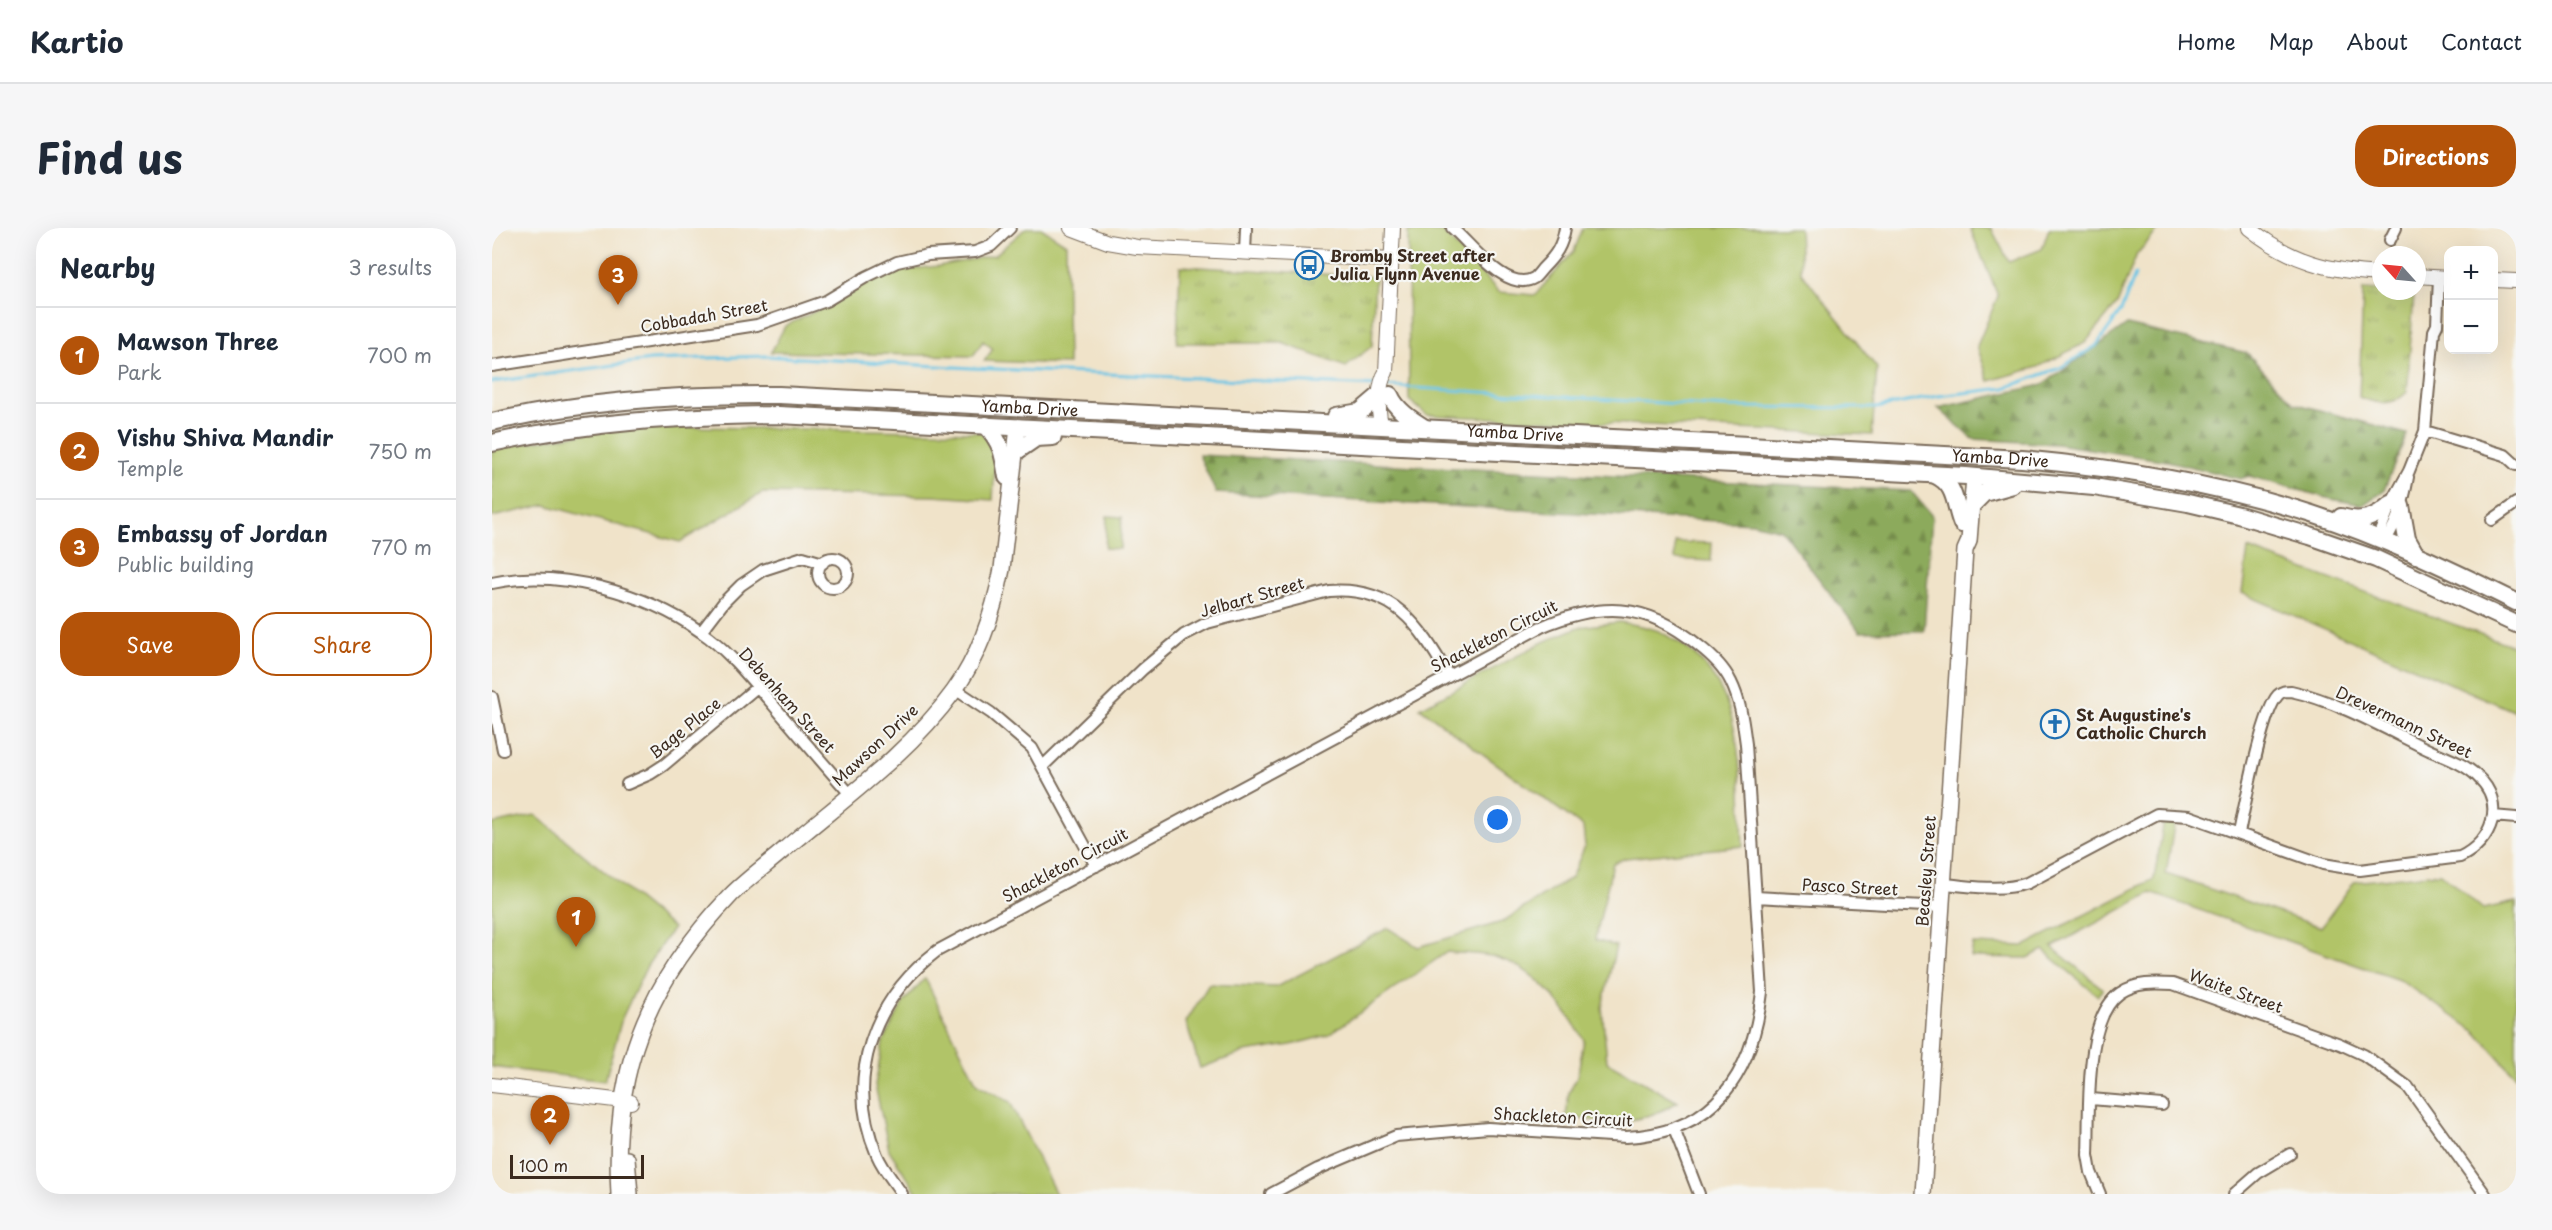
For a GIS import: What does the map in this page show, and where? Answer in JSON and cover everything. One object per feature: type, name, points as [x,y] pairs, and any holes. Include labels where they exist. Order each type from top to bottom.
[{"type":"main road","name":"Yamba Drive","points":[[492,422],[594,405],[714,395],[837,397],[1015,409],[1972,456],[2078,464],[2133,472],[2243,494],[2313,514],[2416,555],[2516,602]]},
{"type":"main road","points":[[1309,422],[1329,416],[1347,416],[1360,412],[1385,395],[1401,411],[1425,428]]},
{"type":"main road","points":[[1015,409],[1015,427]]},
{"type":"main road","name":"Yamba Drive","points":[[492,442],[593,425],[695,416],[779,415],[2038,481],[2121,490],[2188,503],[2310,536],[2374,559],[2516,624]]},
{"type":"main road","points":[[986,425],[999,440],[1007,477]]},
{"type":"main road","name":"Mawson Drive","points":[[620,1194],[617,1152],[626,1106],[631,1056],[652,1002],[679,960],[695,937],[732,894],[899,751],[935,715],[956,689],[977,651],[998,592],[1009,505],[1013,493],[1017,451],[1015,427]]},
{"type":"main road","name":"Mawson Drive","points":[[1009,505],[1006,492],[1007,477],[1015,427]]},
{"type":"main road","points":[[1364,445],[1376,439],[1384,428],[1395,439],[1424,442],[1453,449]]},
{"type":"main road","points":[[1017,451],[1036,438],[1066,437],[1083,430]]},
{"type":"main road","points":[[1970,476],[1972,456]]},
{"type":"main road","points":[[1935,475],[1943,478],[1954,491],[1962,524]]},
{"type":"main road","name":"Beasley Street","points":[[1923,1194],[1965,550],[1969,541],[1972,505],[1970,476]]},
{"type":"main road","name":"Beasley Street","points":[[1965,550],[1961,540],[1962,524],[1970,476]]},
{"type":"main road","points":[[1972,505],[1984,493],[2004,486],[2038,481]]},
{"type":"main road","points":[[2313,514],[2362,520],[2396,505],[2407,539],[2416,555]]},
{"type":"main road","points":[[2374,559],[2381,540]]},
{"type":"main road","name":"Mawson Drive","points":[[626,1106],[630,1194]]},
{"type":"street","name":"Cobbadah Street","points":[[492,366],[757,325],[826,301],[897,262],[928,255],[975,252],[991,246],[1010,228]]},
{"type":"street","points":[[1072,228],[1108,242],[1137,247],[1392,260]]},
{"type":"street","points":[[1245,253],[1246,228]]},
{"type":"street","points":[[1384,428],[1379,415],[1389,378],[1386,372],[1393,228]]},
{"type":"street","points":[[1453,228],[1503,276],[1518,281],[1533,278],[1556,254],[1562,242],[1564,228]]},
{"type":"street","points":[[2250,228],[2274,246],[2317,266],[2344,272],[2372,274]]},
{"type":"street","points":[[2390,240],[2396,228]]},
{"type":"street","points":[[2381,540],[2391,532],[2396,505],[2405,495],[2409,471],[2426,427],[2434,331],[2430,324],[2440,277]]},
{"type":"street","points":[[2498,280],[2516,281]]},
{"type":"street","points":[[2426,427],[2505,455],[2516,465]]},
{"type":"street","points":[[2492,520],[2516,503]]},
{"type":"street","points":[[702,632],[724,602],[741,585],[763,570],[784,561],[803,558],[823,563]]},
{"type":"street","name":"Debenham Street","points":[[492,583],[509,579],[556,580],[614,591],[652,605],[702,632],[740,666],[850,794]]},
{"type":"street","name":"Jelbart Street","points":[[1043,766],[1150,663],[1184,635],[1207,623],[1329,591],[1366,592],[1382,598],[1397,608],[1432,648],[1448,675]]},
{"type":"street","name":"Shackleton Circuit","points":[[902,1194],[878,1157],[869,1131],[863,1098],[863,1071],[869,1045],[882,1016],[899,988],[916,968],[937,951],[1540,627],[1572,614],[1599,609],[1628,611],[1657,618],[1684,633],[1712,656],[1731,681],[1742,712],[1746,744],[1762,992],[1759,1022],[1739,1076],[1722,1097],[1674,1130],[1626,1137],[1488,1128],[1396,1136],[1318,1168],[1271,1194]]},
{"type":"street","name":"Bage Place","points":[[627,784],[664,765],[758,687]]},
{"type":"street","points":[[956,689],[1021,736],[1032,748],[1096,866]]},
{"type":"street","name":"Drevermann Street","points":[[2239,833],[2265,721],[2277,695],[2290,690],[2365,718],[2471,770],[2488,790],[2493,816]]},
{"type":"street","points":[[492,697],[503,750]]},
{"type":"street","points":[[1943,884],[1998,888],[2027,883],[2157,814],[2189,816],[2323,864],[2360,870],[2460,858],[2474,850],[2483,840],[2490,828],[2493,816],[2516,818]]},
{"type":"street","name":"Pasco Street","points":[[1756,897],[1942,907]]},
{"type":"street","name":"Waite Street","points":[[2100,1194],[2091,1172],[2088,1155],[2093,1038],[2108,1005],[2119,993],[2134,986],[2154,983],[2173,984],[2340,1044],[2388,1071],[2408,1087],[2421,1103],[2485,1194]]},
{"type":"street","points":[[492,1085],[560,1095],[564,1099],[626,1106]]},
{"type":"street","points":[[2091,1099],[2162,1105]]},
{"type":"street","points":[[1674,1130],[1699,1194]]},
{"type":"street","points":[[2234,1194],[2258,1173],[2290,1154]]},
{"type":"green space","points":[[1026,228],[1041,228],[1066,244],[1068,364],[984,361],[993,349],[983,341],[973,356],[771,352],[785,326],[834,302],[884,272],[939,266],[995,255]]},
{"type":"green space","points":[[1583,228],[1799,228],[1801,272],[1877,368],[1872,435],[1427,415],[1409,400],[1408,231],[1443,232],[1499,292],[1535,295],[1574,251]]},
{"type":"green space","points":[[1970,228],[1991,228],[2009,262],[2042,249],[2049,228],[2160,228],[2137,254],[2117,304],[2085,343],[2038,367],[1989,381],[1977,346],[1998,296]]},
{"type":"green space","points":[[1180,266],[1375,277],[1372,346],[1346,367],[1282,343],[1177,343]]},
{"type":"green space","points":[[2363,290],[2372,291],[2372,300],[2414,300],[2407,392],[2396,400],[2384,403],[2359,397]]},
{"type":"green space","points":[[2127,325],[2247,353],[2294,403],[2407,434],[2384,490],[2363,505],[2331,499],[2249,476],[2240,479],[2168,461],[2057,444],[1973,439],[1938,408],[2042,385]]},
{"type":"green space","points":[[633,426],[980,432],[996,445],[993,500],[934,496],[762,493],[680,542],[545,505],[492,517],[492,448]]},
{"type":"green space","points":[[1199,455],[1911,491],[1932,516],[1924,631],[1860,632],[1781,530],[1752,523],[1216,493]]},
{"type":"green space","points":[[1107,516],[1122,517],[1120,549],[1105,548]]},
{"type":"green space","points":[[1675,542],[1712,543],[1711,561],[1675,559]]},
{"type":"green space","points":[[2248,549],[2516,647],[2516,712],[2242,593]]},
{"type":"green space","points":[[1620,622],[1661,632],[1699,659],[1716,681],[1728,706],[1739,760],[1743,846],[1626,858],[1613,863],[1595,940],[1616,946],[1602,1007],[1607,1062],[1678,1102],[1649,1116],[1624,1121],[1566,1117],[1569,1092],[1577,1078],[1584,1040],[1559,1002],[1537,980],[1512,963],[1486,955],[1447,952],[1328,1035],[1291,1045],[1245,1052],[1200,1068],[1186,1022],[1209,984],[1276,987],[1388,928],[1418,947],[1502,922],[1571,878],[1585,846],[1583,827],[1420,708],[1543,642],[1579,627]]},
{"type":"green space","points":[[535,815],[673,928],[647,966],[622,1018],[605,1081],[492,1067],[492,824]]},
{"type":"green space","points":[[2175,820],[2166,874],[2321,927],[2354,882],[2440,873],[2483,909],[2516,902],[2516,1077],[2475,1031],[2399,980],[2151,893],[2052,947],[2103,989],[2098,996],[2043,950],[2028,958],[1971,957],[1973,944],[2024,946],[2154,879],[2164,821]]},
{"type":"green space","points":[[925,978],[977,1084],[1010,1102],[1056,1194],[918,1194],[889,1150],[875,1085],[883,1042],[903,1003]]},
{"type":"waterway","points":[[1384,386],[1728,407],[1876,408],[1938,396],[2005,388],[2060,368],[2096,346],[2121,311],[2135,275]]},
{"type":"waterway","points":[[492,382],[651,360],[765,356],[972,368],[1378,386]]},
{"type":"place","name":"Bromby Street after Julia Flynn Avenue","points":[[1309,265]]},
{"type":"place","name":"Embassy of Jordan","points":[[618,305]]},
{"type":"place","name":"St Augustine's Catholic Church","points":[[2055,724]]},
{"type":"place","name":"Mawson Three","points":[[576,947]]},
{"type":"place","name":"Vishu Shiva Mandir","points":[[550,1145]]}]
